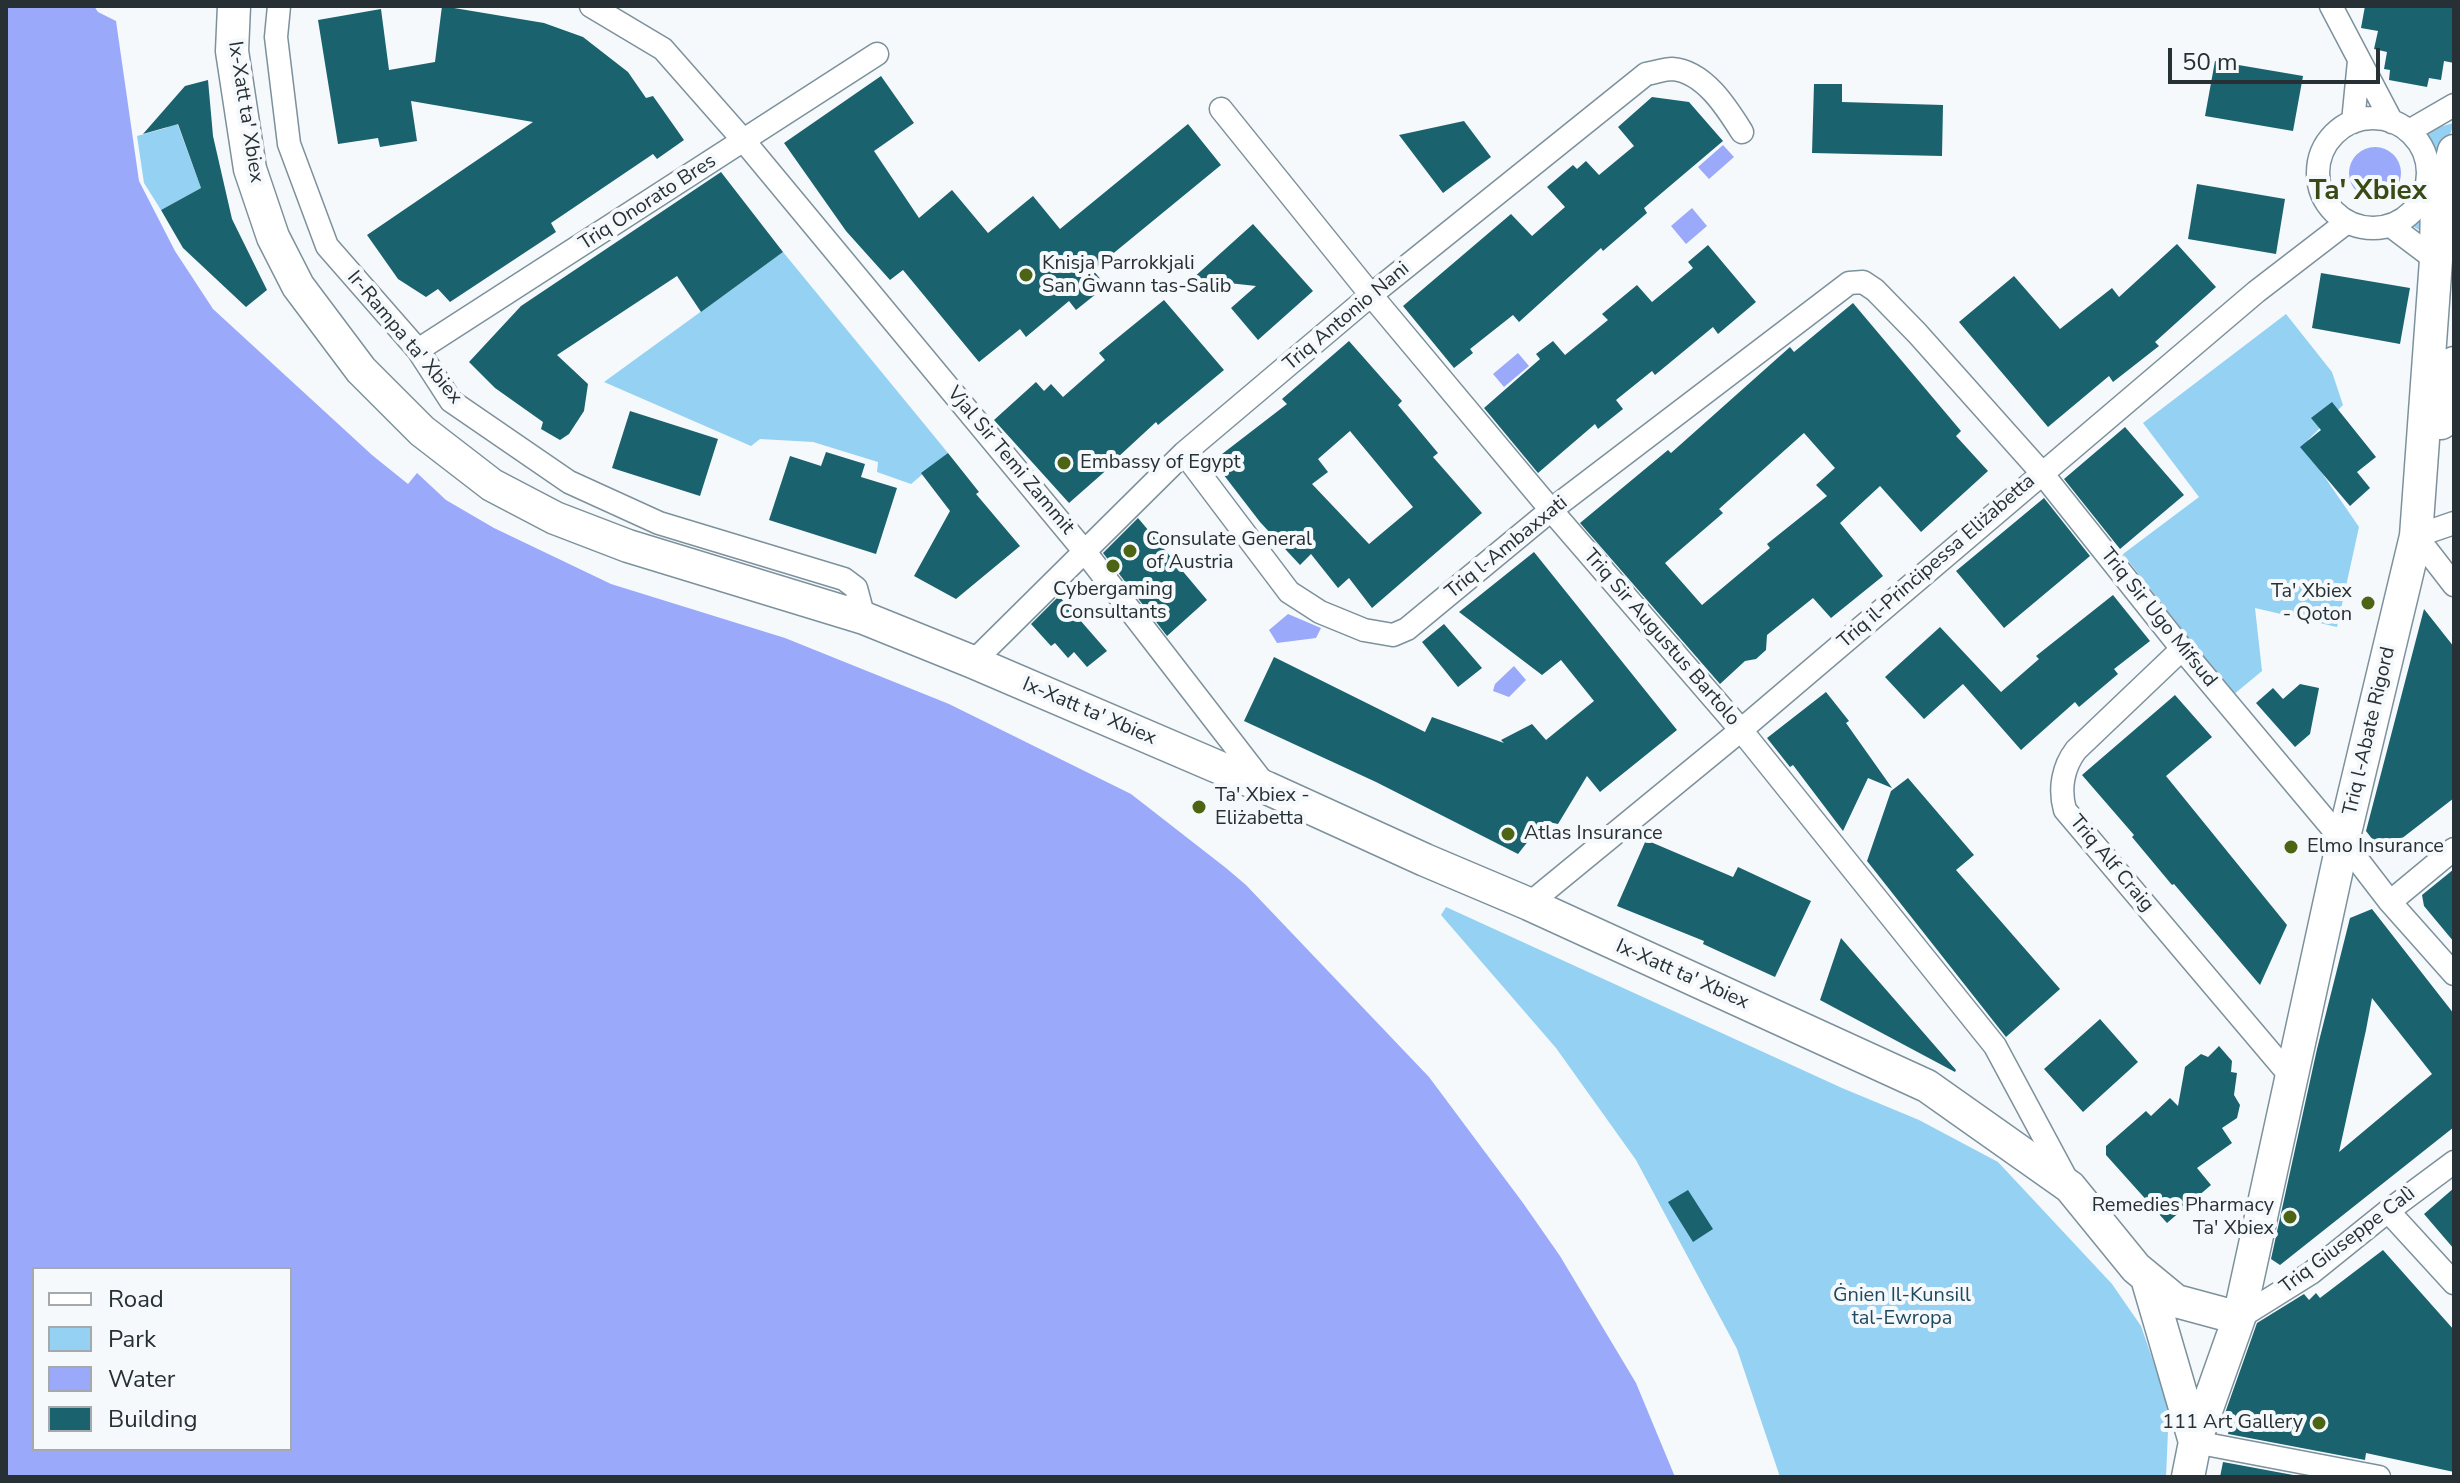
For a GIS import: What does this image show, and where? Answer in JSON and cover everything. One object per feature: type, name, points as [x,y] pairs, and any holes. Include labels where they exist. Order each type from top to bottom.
[{"type":"main road","name":"Ix-Xatt ta' Xbiex","points":[[234,6],[232,51],[250,169],[273,237],[298,286],[361,370],[422,431],[492,485],[555,518],[628,546],[864,618],[973,662],[1529,904],[1927,1086],[2070,1187],[2136,1268],[2176,1301],[2239,1318]]},
{"type":"main road","name":"Triq l-Abate Rigord","points":[[2188,1477],[2195,1442],[2239,1318],[2343,841],[2416,536],[2436,260],[2437,193],[2449,171],[2454,151]]},
{"type":"main road","points":[[2416,536],[2454,363]]},
{"type":"main road","name":"Ix-Xatt ta' Xbiex","points":[[2147,1278],[2195,1442]]},
{"type":"street","name":"Ir-Rampa ta' Xbiex","points":[[279,6],[276,37],[289,144],[327,246],[418,350],[451,401],[569,482],[659,523],[844,579],[856,588],[864,618]]},
{"type":"street","name":"Vjal Sir Temi Zammit","points":[[591,6],[663,49],[744,141],[1085,552],[1267,788]]},
{"type":"street","points":[[2331,6],[2359,61],[2400,127],[2420,144],[2427,159],[2429,176],[2418,206],[2406,218],[2391,226],[2376,228],[2347,222],[2333,211],[2323,197],[2319,162],[2326,146],[2338,132],[2353,122],[2380,119],[2400,127],[2454,105]]},
{"type":"street","name":"Triq Onorato Bres","points":[[418,350],[877,54]]},
{"type":"street","points":[[2353,122],[2359,61]]},
{"type":"street","name":"Triq Antonio Nani","points":[[973,662],[1184,453],[1371,295],[1646,74],[1671,69],[1691,73],[1722,102],[1742,132]]},
{"type":"street","name":"Triq Sir Augustus Bartolo","points":[[1221,109],[1551,510],[1741,730],[1995,1046],[2070,1187]]},
{"type":"street","name":"Triq il-Prinċipessa Eliżabetta","points":[[1529,904],[1741,730],[2256,292],[2347,222]]},
{"type":"street","points":[[2391,226],[2436,260]]},
{"type":"street","name":"Triq Sir Ugo Mifsud","points":[[1849,283],[1863,282],[1875,290],[2041,472],[2390,902],[2454,974]]},
{"type":"street","name":"Triq l-Ambaxxati","points":[[1184,453],[1289,592],[1320,612],[1380,634],[1393,635],[1407,629],[1551,510],[1849,283]]},
{"type":"street","points":[[2454,523],[2416,536],[2454,585]]},
{"type":"street","name":"Triq Alf Craig","points":[[2182,649],[2076,750],[2065,767],[2062,802],[2065,810],[2292,1078]]},
{"type":"street","points":[[2390,902],[2454,849]]},
{"type":"street","name":"Triq Giuseppe Calì","points":[[2239,1318],[2311,1273],[2454,1162]]},
{"type":"street","points":[[2388,1211],[2454,1283]]},
{"type":"street","points":[[2195,1442],[2379,1477]]},
{"type":"green space","points":[[176,120],[201,188],[161,210],[144,183],[137,136],[166,128]]},
{"type":"green space","points":[[2454,123],[2434,181],[2434,239],[2406,222],[2423,200],[2431,180],[2430,159],[2420,132]]},
{"type":"green space","points":[[783,252],[948,453],[911,484],[877,472],[878,462],[813,442],[760,439],[751,446],[604,382]]},
{"type":"green space","points":[[2286,314],[2332,372],[2343,405],[2308,440],[2311,457],[2359,527],[2337,627],[2255,608],[2262,671],[2233,695],[2123,554],[2199,497],[2143,423]]},
{"type":"green space","name":"Ġnien Il-Kunsill tal-Ewropa","points":[[1446,907],[1842,1088],[1919,1120],[1998,1162],[2112,1284],[2141,1326],[2169,1407],[2166,1477],[1780,1477],[1737,1349],[1636,1160],[1556,1048],[1441,915]]},
{"type":"water","points":[[6,6],[94,6],[98,12],[116,21],[139,181],[175,251],[213,309],[372,455],[408,484],[417,473],[446,500],[494,528],[611,584],[785,638],[949,704],[1131,794],[1246,885],[1429,1077],[1523,1203],[1560,1256],[1636,1383],[1675,1477],[11,1477],[6,1473]]},
{"type":"water","points":[[1723,145],[1734,157],[1709,179],[1698,167]]},
{"type":"water","points":[[2375,147],[2393,155],[2401,173],[2393,191],[2375,199],[2357,191],[2349,173],[2357,155]]},
{"type":"water","points":[[1692,208],[1707,226],[1686,244],[1671,226]]},
{"type":"water","points":[[1518,353],[1529,366],[1504,387],[1493,374]]},
{"type":"water","points":[[1288,614],[1321,628],[1316,638],[1277,643],[1269,630]]},
{"type":"water","points":[[1514,666],[1526,680],[1509,697],[1493,691],[1495,684]]},
{"type":"building","points":[[442,6],[544,23],[583,37],[628,72],[646,98],[653,96],[684,140],[657,159],[653,154],[551,223],[556,232],[450,302],[438,289],[426,297],[398,279],[367,235],[533,122],[411,101],[417,141],[380,147],[378,138],[338,144],[318,20],[381,9],[389,70],[435,62]]},
{"type":"building","points":[[2365,6],[2454,6],[2454,63],[2444,61],[2441,80],[2429,78],[2427,87],[2389,80],[2390,70],[2384,69],[2387,52],[2374,49],[2378,31],[2361,28]]},
{"type":"building","points":[[2215,61],[2303,76],[2293,131],[2205,116]]},
{"type":"building","points":[[881,76],[914,123],[874,151],[919,218],[952,190],[988,233],[1033,196],[1060,229],[1188,124],[1221,165],[1093,270],[1106,286],[1076,310],[1069,301],[1026,337],[1020,329],[979,362],[903,270],[890,280],[846,231],[784,143]]},
{"type":"building","points":[[208,80],[213,136],[232,219],[267,290],[246,307],[183,248],[161,210],[201,188],[178,124],[143,134],[185,86]]},
{"type":"building","points":[[1814,84],[1842,84],[1842,102],[1943,105],[1942,156],[1812,153]]},
{"type":"building","points":[[1652,97],[1689,102],[1723,141],[1644,208],[1647,213],[1603,251],[1601,248],[1519,322],[1513,315],[1470,349],[1473,353],[1454,368],[1403,306],[1511,214],[1532,236],[1565,207],[1547,187],[1573,165],[1577,169],[1586,161],[1599,175],[1634,146],[1618,127]]},
{"type":"building","points":[[1464,121],[1491,157],[1443,193],[1399,135]]},
{"type":"building","points":[[721,172],[783,252],[701,312],[677,276],[557,355],[588,384],[584,411],[569,434],[560,440],[541,429],[543,422],[495,388],[469,362],[521,306]]},
{"type":"building","points":[[2197,184],[2285,199],[2276,254],[2188,239]]},
{"type":"building","points":[[1253,224],[1313,291],[1258,340],[1231,308],[1256,286],[1192,279]]},
{"type":"building","points":[[2177,244],[2216,287],[2155,342],[2159,346],[2113,382],[2109,376],[2048,427],[1959,322],[2014,276],[2060,329],[2112,288],[2119,297]]},
{"type":"building","points":[[1708,245],[1756,302],[1718,334],[1713,327],[1655,375],[1652,371],[1616,400],[1623,409],[1598,429],[1595,424],[1538,473],[1484,408],[1540,359],[1536,354],[1553,341],[1565,355],[1608,320],[1602,314],[1637,285],[1652,302],[1693,268],[1688,262]]},
{"type":"building","points":[[2321,273],[2410,288],[2400,344],[2312,328]]},
{"type":"building","points":[[1164,300],[1224,370],[1158,425],[1156,422],[1069,503],[994,420],[1036,382],[1044,391],[1051,384],[1063,397],[1105,360],[1099,353]]},
{"type":"building","points":[[1853,303],[1961,431],[1956,436],[1988,471],[1921,532],[1880,486],[1840,523],[1883,576],[1831,618],[1813,598],[1767,635],[1766,650],[1756,659],[1745,661],[1720,684],[1580,523],[1668,450],[1671,453],[1790,347],[1794,352]],"holes":[[[1804,433],[1835,468],[1816,485],[1827,496],[1767,544],[1770,548],[1702,605],[1665,563],[1723,513],[1719,509]]]},
{"type":"building","points":[[1349,341],[1402,401],[1398,405],[1438,453],[1433,457],[1482,513],[1372,608],[1349,578],[1338,588],[1311,554],[1300,565],[1260,522],[1213,461],[1287,404],[1282,399]],"holes":[[[1350,431],[1413,507],[1369,544],[1312,484],[1328,472],[1318,459]]]},
{"type":"building","points":[[2332,402],[2376,457],[2357,472],[2370,488],[2350,506],[2300,447],[2321,430],[2311,418]]},
{"type":"building","points":[[630,411],[718,439],[700,496],[612,468]]},
{"type":"building","points":[[2125,427],[2184,495],[2120,549],[2064,479]]},
{"type":"building","points":[[826,452],[865,464],[861,477],[897,488],[876,554],[769,520],[790,456],[821,466]]},
{"type":"building","points":[[948,453],[979,492],[976,494],[1020,546],[956,599],[914,576],[950,511],[921,473]]},
{"type":"building","points":[[2044,498],[2090,556],[2004,628],[1956,571]]},
{"type":"building","points":[[1138,518],[1207,600],[1167,636],[1103,553]]},
{"type":"building","points":[[1534,552],[1677,730],[1600,792],[1587,776],[1558,824],[1544,821],[1518,854],[1376,782],[1244,721],[1274,657],[1425,732],[1432,717],[1504,743],[1501,740],[1532,724],[1546,740],[1594,701],[1561,660],[1542,675],[1459,612]]},
{"type":"building","points":[[2113,595],[2150,641],[2114,669],[2118,674],[2079,707],[2075,702],[2021,750],[1963,684],[1924,719],[1885,677],[1940,627],[2001,692],[2039,659],[2036,656]]},
{"type":"building","points":[[1059,596],[1107,651],[1087,667],[1074,652],[1068,658],[1055,643],[1051,646],[1031,624]]},
{"type":"building","points":[[2424,609],[2454,647],[2454,798],[2383,853],[2366,831]]},
{"type":"building","points":[[1444,624],[1482,668],[1458,687],[1422,642]]},
{"type":"building","points":[[2300,684],[2319,688],[2310,734],[2295,747],[2256,703],[2273,688],[2283,699]]},
{"type":"building","points":[[1826,692],[1849,721],[1846,723],[1892,788],[1868,778],[1843,831],[1793,765],[1790,767],[1767,738]]},
{"type":"building","points":[[2175,695],[2212,737],[2166,776],[2287,925],[2260,985],[2172,885],[2082,775]]},
{"type":"building","points":[[1908,778],[1974,855],[1956,870],[2060,989],[2006,1037],[1867,861],[1891,791]]},
{"type":"building","points":[[1646,840],[1733,877],[1738,867],[1811,901],[1775,977],[1703,944],[1704,941],[1617,906]]},
{"type":"building","points":[[2454,869],[2454,942],[2424,906],[2422,895]]},
{"type":"building","points":[[2372,909],[2454,1014],[2454,1127],[2280,1265],[2271,1259],[2317,1049],[2350,918]],"holes":[[[2372,998],[2432,1074],[2339,1152]]]},
{"type":"building","points":[[1841,938],[1956,1070],[1955,1072],[1820,1000]]},
{"type":"building","points":[[2100,1019],[2138,1062],[2083,1112],[2044,1069]]},
{"type":"building","points":[[2219,1046],[2232,1061],[2231,1072],[2237,1073],[2234,1095],[2240,1105],[2237,1118],[2222,1128],[2232,1143],[2197,1168],[2211,1185],[2167,1223],[2106,1155],[2106,1146],[2146,1111],[2151,1116],[2170,1098],[2178,1106],[2185,1067],[2201,1054],[2208,1057]]},
{"type":"building","points":[[2454,1188],[2454,1249],[2424,1214]]},
{"type":"building","points":[[1688,1190],[1713,1229],[1693,1242],[1668,1202]]},
{"type":"building","points":[[2383,1250],[2454,1330],[2454,1472],[2366,1453],[2365,1460],[2228,1434],[2230,1425],[2223,1423],[2224,1416],[2257,1323],[2304,1294],[2309,1300],[2316,1293],[2320,1298]]},
{"type":"building","points":[[2223,1462],[2304,1477],[2220,1477]]},
{"type":"place","name":"Knisja Parrokkjali San Ġwann tas-Salib","points":[[1026,275]]},
{"type":"place","name":"Embassy of Egypt","points":[[1064,463]]},
{"type":"place","name":"Consulate General of Austria","points":[[1130,551]]},
{"type":"place","name":"Cybergaming Consultants","points":[[1113,566]]},
{"type":"place","name":"Ta' Xbiex - Qoton","points":[[2368,603]]},
{"type":"place","name":"Ta' Xbiex - Eliżabetta","points":[[1199,807]]},
{"type":"place","name":"Atlas Insurance","points":[[1508,834]]},
{"type":"place","name":"Elmo Insurance","points":[[2291,847]]},
{"type":"place","name":"Remedies Pharmacy Ta' Xbiex","points":[[2290,1217]]},
{"type":"place","name":"111 Art Gallery","points":[[2319,1423]]},
{"type":"district","name":"Ta' Xbiex","points":[[2368,192]]}]
